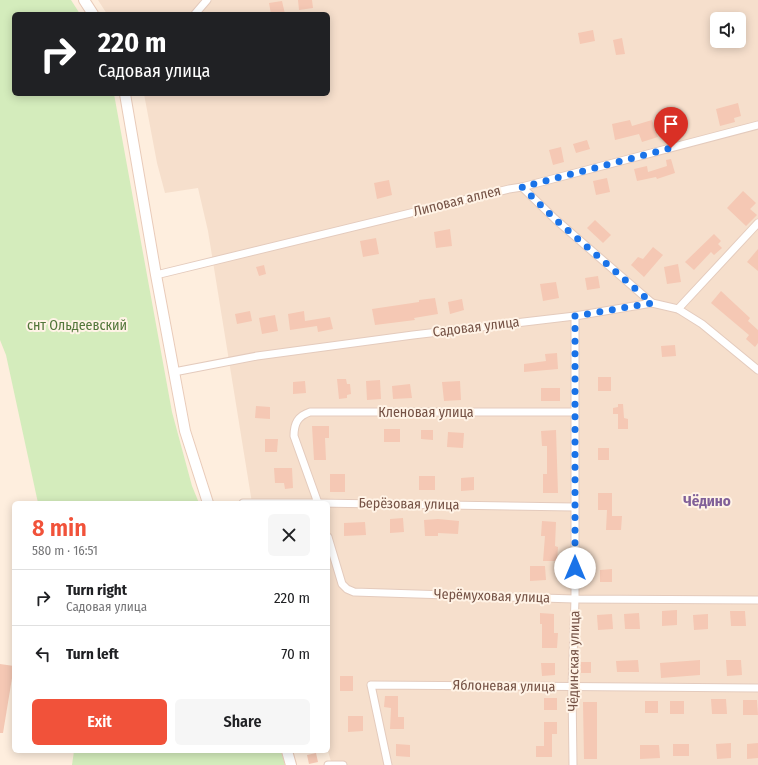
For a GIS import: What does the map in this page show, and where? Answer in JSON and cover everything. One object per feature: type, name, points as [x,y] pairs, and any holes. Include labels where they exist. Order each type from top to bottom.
[{"type":"street","points":[[84,0],[92,12]]},
{"type":"street","points":[[197,12],[207,0]]},
{"type":"street","points":[[125,96],[156,275],[185,431],[207,501]]},
{"type":"street","name":"Липовая аллея","points":[[156,275],[509,188],[522,187],[758,125]]},
{"type":"street","points":[[522,187],[555,219],[652,303]]},
{"type":"street","points":[[678,309],[758,223]]},
{"type":"street","name":"Садовая улица","points":[[174,372],[257,356],[413,335],[575,316],[652,303],[678,309],[702,324],[758,370]]},
{"type":"street","name":"Чёдинская улица","points":[[573,765],[572,687],[575,599],[575,316]]},
{"type":"street","name":"Кленовая улица","points":[[317,501],[294,436],[294,426],[298,418],[303,414],[310,412],[574,412]]},
{"type":"street","name":"Берёзовая улица","points":[[330,503],[574,507]]},
{"type":"street","name":"Черёмуховая улица","points":[[330,544],[342,584],[347,589],[354,592],[575,599],[758,600]]},
{"type":"street","name":"Яблоневая улица","points":[[388,765],[371,684],[758,688]]},
{"type":"street","points":[[288,753],[291,765]]},
{"type":"street","points":[[328,765],[343,765]]},
{"type":"shaded area","points":[[98,0],[758,0],[758,765],[332,765],[329,753],[330,753],[330,501],[252,501],[208,231],[198,188],[165,193],[157,163],[144,96],[330,96],[330,12],[106,12]]},
{"type":"green space","name":"снт Ольдеевский","points":[[0,0],[71,0],[79,12],[12,12],[12,96],[114,96],[172,412],[192,486],[198,501],[38,501],[6,355],[0,340]]},
{"type":"green space","points":[[74,753],[282,753],[285,765],[72,765]]},
{"type":"building","points":[[298,0],[312,0],[313,8],[299,10]]},
{"type":"building","points":[[282,1],[285,12],[271,12],[269,3]]},
{"type":"building","points":[[593,30],[595,41],[580,44],[578,33]]},
{"type":"building","points":[[622,38],[625,54],[616,55],[613,40]]},
{"type":"building","points":[[738,103],[741,116],[734,118],[735,122],[720,126],[716,109]]},
{"type":"building","points":[[630,120],[632,126],[652,120],[658,137],[642,142],[639,134],[615,140],[612,124]]},
{"type":"building","points":[[587,140],[590,149],[576,153],[573,144]]},
{"type":"building","points":[[561,147],[564,162],[553,165],[549,150]]},
{"type":"building","points":[[671,159],[675,173],[657,179],[656,177],[637,181],[634,169],[647,166],[648,172],[667,166],[666,160]]},
{"type":"building","points":[[607,178],[610,192],[596,195],[593,181]]},
{"type":"building","points":[[389,180],[392,195],[377,199],[374,183]]},
{"type":"building","points":[[743,191],[756,203],[750,209],[757,215],[746,226],[727,208]]},
{"type":"building","points":[[595,220],[611,235],[603,243],[587,228]]},
{"type":"building","points":[[450,229],[452,246],[436,248],[434,232]]},
{"type":"building","points":[[714,234],[721,241],[718,244],[722,248],[714,255],[711,252],[694,270],[685,262]]},
{"type":"building","points":[[376,238],[379,254],[363,257],[360,241]]},
{"type":"building","points":[[653,247],[663,255],[644,277],[631,265],[638,257],[643,259]]},
{"type":"building","points":[[758,249],[758,271],[747,262]]},
{"type":"building","points":[[678,264],[681,282],[667,284],[664,267]]},
{"type":"building","points":[[264,265],[266,274],[259,276],[256,267]]},
{"type":"building","points":[[598,276],[600,288],[587,290],[585,278]]},
{"type":"building","points":[[556,282],[559,298],[543,301],[540,284]]},
{"type":"building","points":[[721,291],[750,318],[748,321],[758,330],[758,343],[755,347],[746,339],[749,335],[711,303]]},
{"type":"building","points":[[435,298],[438,314],[414,318],[415,320],[375,325],[372,309]]},
{"type":"building","points":[[462,299],[464,310],[450,314],[448,302]]},
{"type":"building","points":[[250,311],[252,321],[237,324],[235,314]]},
{"type":"building","points":[[304,311],[305,321],[330,317],[333,329],[318,332],[317,326],[290,330],[288,314]]},
{"type":"building","points":[[275,315],[278,331],[262,334],[259,318]]},
{"type":"building","points":[[675,345],[676,356],[662,357],[661,346]]},
{"type":"building","points":[[557,353],[558,369],[524,372],[524,364],[546,361],[545,354]]},
{"type":"building","points":[[598,377],[611,377],[611,391],[598,391]]},
{"type":"building","points":[[337,379],[346,379],[347,384],[350,384],[351,394],[347,395],[347,398],[339,399]]},
{"type":"building","points":[[380,380],[381,399],[367,400],[366,381]]},
{"type":"building","points":[[305,381],[306,393],[293,394],[293,382]]},
{"type":"building","points":[[460,381],[461,400],[444,401],[442,382]]},
{"type":"building","points":[[410,384],[412,398],[393,399],[392,386]]},
{"type":"building","points":[[541,388],[560,388],[560,401],[541,401]]},
{"type":"building","points":[[618,404],[623,404],[624,418],[628,419],[628,429],[618,429],[618,414],[613,414],[613,408],[618,407]]},
{"type":"building","points":[[256,406],[270,407],[270,419],[255,418]]},
{"type":"building","points":[[312,426],[329,426],[329,438],[325,438],[326,460],[314,460]]},
{"type":"building","points":[[384,429],[400,429],[400,442],[384,442]]},
{"type":"building","points":[[421,430],[433,430],[433,440],[421,439]]},
{"type":"building","points":[[556,430],[558,493],[543,493],[543,474],[547,474],[547,446],[542,446],[541,431]]},
{"type":"building","points":[[448,432],[464,433],[463,448],[447,447]]},
{"type":"building","points":[[265,439],[278,439],[277,452],[265,452]]},
{"type":"building","points":[[598,448],[609,448],[609,460],[598,460]]},
{"type":"building","points":[[274,468],[292,468],[293,488],[285,489],[284,483],[275,483]]},
{"type":"building","points":[[330,474],[345,474],[345,492],[330,492]]},
{"type":"building","points":[[419,476],[435,476],[435,490],[419,490]]},
{"type":"building","points":[[474,477],[474,490],[461,491],[461,478]]},
{"type":"building","points":[[598,493],[612,493],[612,516],[622,516],[621,530],[606,530],[607,510],[598,510]]},
{"type":"building","points":[[403,518],[404,532],[390,533],[390,519]]},
{"type":"building","points":[[438,519],[459,521],[458,534],[438,533],[438,536],[425,536],[424,520]]},
{"type":"building","points":[[542,521],[556,522],[555,546],[558,547],[557,561],[543,561],[545,536],[541,536]]},
{"type":"building","points":[[365,522],[366,535],[344,536],[344,523]]},
{"type":"building","points":[[530,566],[545,566],[546,580],[530,581]]},
{"type":"building","points":[[612,569],[612,582],[600,582],[600,570]]},
{"type":"building","points":[[677,610],[677,625],[662,626],[662,611]]},
{"type":"building","points":[[730,611],[745,611],[746,626],[731,626]]},
{"type":"building","points":[[540,613],[554,614],[554,633],[558,633],[557,648],[542,648],[542,624],[540,624]]},
{"type":"building","points":[[639,613],[640,629],[625,629],[624,614]]},
{"type":"building","points":[[612,614],[613,629],[598,630],[597,615]]},
{"type":"building","points":[[708,614],[708,629],[694,630],[693,615]]},
{"type":"building","points":[[638,660],[639,672],[617,672],[616,661]]},
{"type":"building","points":[[700,660],[700,675],[661,678],[660,663]]},
{"type":"building","points":[[726,660],[741,660],[742,675],[727,676]]},
{"type":"building","points":[[581,662],[591,662],[591,673],[581,673]]},
{"type":"building","points":[[541,663],[555,663],[555,675],[542,676]]},
{"type":"building","points":[[0,664],[12,666],[12,678],[3,733],[0,733]]},
{"type":"building","points":[[340,676],[353,676],[353,691],[340,691]]},
{"type":"building","points":[[385,696],[398,696],[398,717],[404,717],[404,729],[390,729],[391,708],[384,707]]},
{"type":"building","points":[[544,698],[557,698],[557,710],[544,710]]},
{"type":"building","points":[[711,699],[726,699],[727,714],[712,714]]},
{"type":"building","points":[[743,700],[757,700],[758,715],[743,715]]},
{"type":"building","points":[[645,701],[658,701],[658,713],[645,713]]},
{"type":"building","points":[[670,701],[684,701],[684,714],[670,714]]},
{"type":"building","points":[[583,702],[597,702],[597,759],[584,759]]},
{"type":"building","points":[[348,716],[363,716],[363,731],[348,732]]},
{"type":"building","points":[[544,722],[557,722],[557,734],[552,734],[552,757],[536,757],[536,746],[544,746]]},
{"type":"building","points":[[731,743],[731,758],[717,759],[716,744]]},
{"type":"building","points":[[758,743],[758,758],[747,759],[747,744]]},
{"type":"building","points":[[396,744],[410,745],[410,757],[396,756]]},
{"type":"building","points":[[673,744],[689,744],[689,756],[673,756]]},
{"type":"building","points":[[640,745],[659,745],[660,758],[640,759]]},
{"type":"building","points":[[316,753],[318,762],[309,764],[307,755]]},
{"type":"district","name":"Чёдино","points":[[707,501]]},
{"type":"route","points":[[575,568],[575,316],[652,303],[555,219],[522,187],[671,148]]}]
